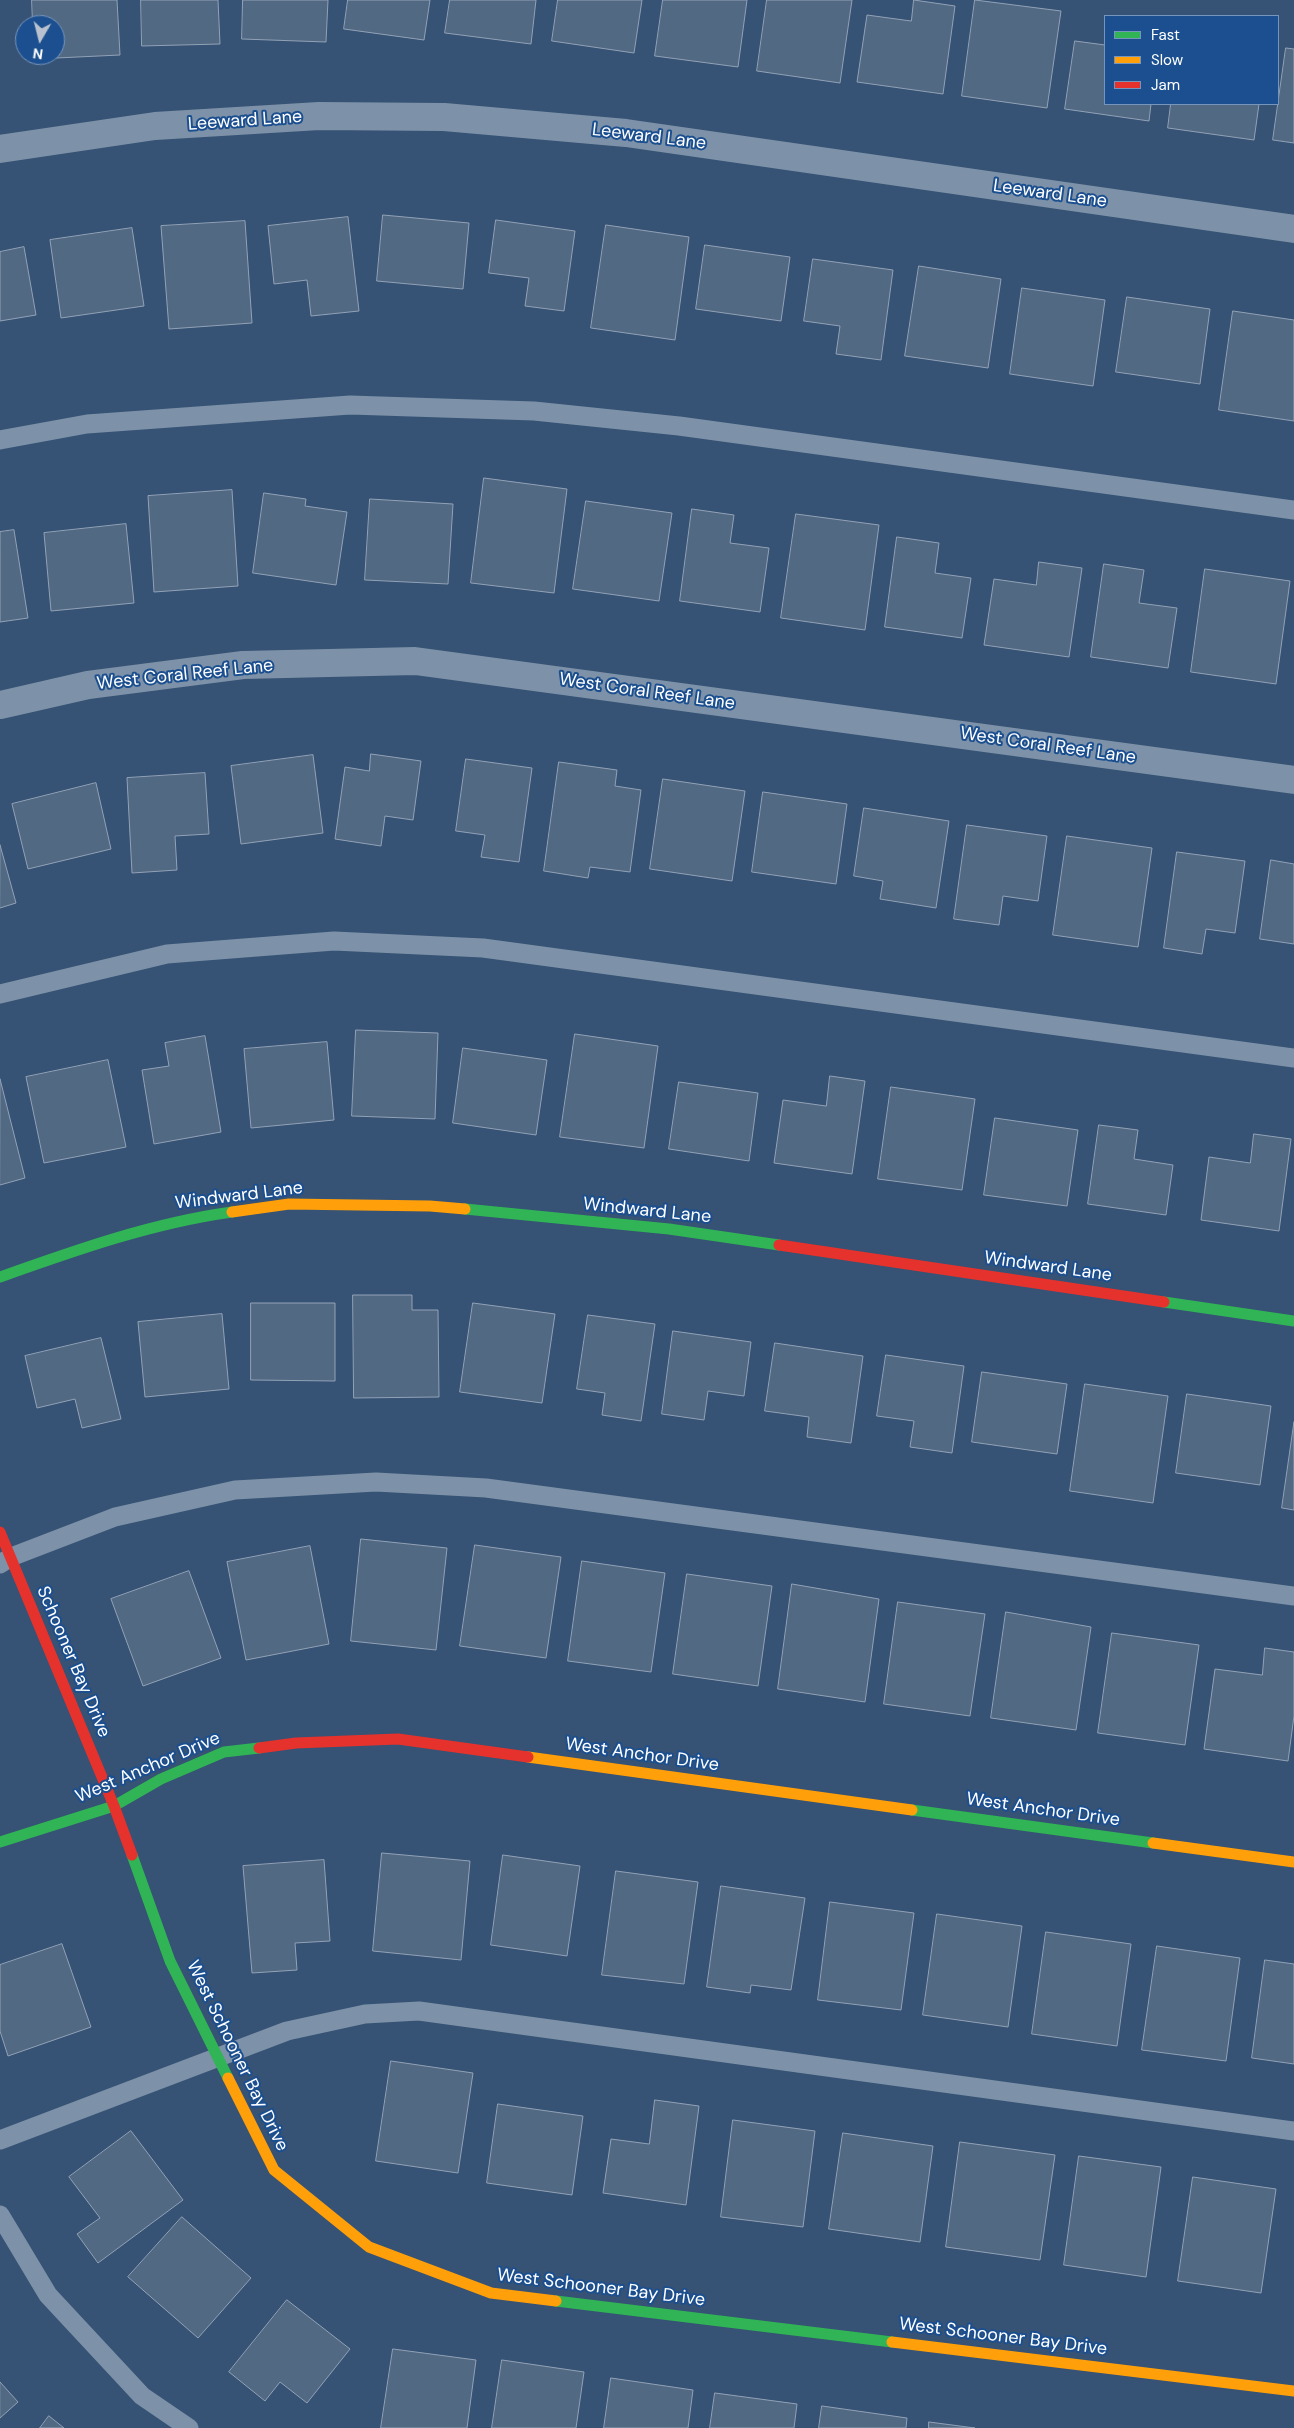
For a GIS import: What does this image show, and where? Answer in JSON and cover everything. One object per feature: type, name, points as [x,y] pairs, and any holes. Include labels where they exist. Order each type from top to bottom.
[{"type":"street","name":"Leeward Lane","points":[[0,149],[155,126],[319,116],[444,117],[626,133],[1294,229]]},
{"type":"street","name":"West Coral Reef Lane","points":[[0,705],[88,685],[243,665],[415,661],[1294,780]]},
{"type":"street","name":"Windward Lane","points":[[0,1277],[81,1248],[189,1218],[289,1204],[430,1206],[669,1229],[1294,1321]]},
{"type":"street","name":"Schooner Bay Drive","points":[[0,1532],[5,1560],[114,1806]]},
{"type":"street","name":"West Anchor Drive","points":[[0,1842],[114,1806],[161,1779],[224,1752],[296,1743],[398,1740],[1294,1862]]},
{"type":"street","name":"West Schooner Bay Drive","points":[[114,1806],[170,1961],[274,2170],[369,2247],[490,2293],[1294,2391]]},
{"type":"lane","points":[[0,440],[87,424],[350,405],[534,411],[689,428],[1294,510]]},
{"type":"lane","points":[[0,994],[167,954],[334,941],[482,948],[1294,1058]]},
{"type":"lane","points":[[5,1560],[115,1517],[235,1490],[376,1482],[486,1488],[1294,1596]]},
{"type":"lane","points":[[0,2140],[287,2031],[366,2014],[419,2011],[1294,2131]]},
{"type":"lane","points":[[0,2214],[48,2295],[142,2396],[189,2428]]},
{"type":"building","points":[[32,0],[117,0],[120,55],[65,58],[65,15],[33,15]]},
{"type":"building","points":[[141,0],[218,0],[220,44],[142,46]]},
{"type":"building","points":[[243,0],[328,0],[326,42],[242,39]]},
{"type":"building","points":[[348,0],[430,0],[424,40],[344,29]]},
{"type":"building","points":[[450,0],[536,0],[531,44],[445,33]]},
{"type":"building","points":[[558,0],[642,0],[634,53],[552,41]]},
{"type":"building","points":[[663,0],[747,0],[738,67],[655,56]]},
{"type":"building","points":[[767,0],[852,0],[840,83],[757,71]]},
{"type":"building","points":[[914,0],[955,6],[943,94],[857,82],[867,15],[911,21]]},
{"type":"building","points":[[975,0],[1061,11],[1047,108],[962,96]]},
{"type":"building","points":[[1075,41],[1104,45],[1104,105],[1151,105],[1149,121],[1065,109]]},
{"type":"building","points":[[1286,48],[1294,49],[1294,143],[1273,140]]},
{"type":"building","points":[[1171,105],[1259,105],[1254,140],[1168,128]]},
{"type":"building","points":[[383,215],[469,223],[463,289],[377,281]]},
{"type":"building","points":[[348,217],[359,311],[311,316],[307,280],[274,284],[268,226]]},
{"type":"building","points":[[496,220],[575,231],[564,311],[525,306],[529,278],[489,273]]},
{"type":"building","points":[[245,221],[252,323],[169,329],[161,226]]},
{"type":"building","points":[[606,225],[689,237],[675,340],[591,328]]},
{"type":"building","points":[[132,228],[144,306],[61,318],[50,240]]},
{"type":"building","points":[[705,245],[790,257],[781,321],[696,309]]},
{"type":"building","points":[[24,247],[36,315],[0,321],[0,252]]},
{"type":"building","points":[[813,259],[893,270],[881,360],[836,354],[840,326],[804,321]]},
{"type":"building","points":[[919,266],[1001,279],[988,368],[905,356]]},
{"type":"building","points":[[1022,288],[1105,300],[1093,386],[1010,374]]},
{"type":"building","points":[[1127,297],[1210,309],[1200,384],[1116,372]]},
{"type":"building","points":[[1233,311],[1294,320],[1294,421],[1219,410]]},
{"type":"building","points":[[484,478],[567,489],[554,593],[471,583]]},
{"type":"building","points":[[232,490],[238,586],[154,592],[148,496]]},
{"type":"building","points":[[264,493],[306,499],[305,506],[347,512],[336,585],[253,573]]},
{"type":"building","points":[[370,499],[453,504],[448,584],[365,580]]},
{"type":"building","points":[[586,501],[672,513],[659,601],[573,589]]},
{"type":"building","points":[[692,509],[734,515],[730,543],[769,548],[760,612],[680,601]]},
{"type":"building","points":[[796,514],[879,525],[865,630],[781,618]]},
{"type":"building","points":[[126,524],[134,603],[51,611],[44,533]]},
{"type":"building","points":[[14,530],[28,618],[0,622],[0,532]]},
{"type":"building","points":[[897,537],[939,543],[935,573],[971,578],[962,638],[885,627]]},
{"type":"building","points":[[1039,562],[1082,568],[1069,657],[984,645],[994,579],[1036,585]]},
{"type":"building","points":[[1104,564],[1144,570],[1139,603],[1177,608],[1168,668],[1091,657]]},
{"type":"building","points":[[1205,569],[1290,581],[1276,684],[1191,672]]},
{"type":"building","points":[[371,754],[421,761],[413,820],[385,816],[381,846],[335,839],[345,767],[369,771]]},
{"type":"building","points":[[313,755],[323,833],[241,844],[231,766]]},
{"type":"building","points":[[466,759],[532,768],[519,862],[481,857],[485,835],[456,831]]},
{"type":"building","points":[[559,762],[617,770],[615,786],[641,790],[630,872],[590,867],[588,878],[544,871]]},
{"type":"building","points":[[205,773],[209,834],[175,836],[177,870],[132,873],[127,778]]},
{"type":"building","points":[[663,779],[745,791],[732,881],[650,869]]},
{"type":"building","points":[[96,783],[111,849],[28,869],[12,804]]},
{"type":"building","points":[[763,792],[847,804],[836,884],[752,872]]},
{"type":"building","points":[[864,808],[949,821],[936,908],[880,899],[883,881],[854,876]]},
{"type":"building","points":[[967,825],[1047,836],[1038,901],[1003,896],[999,925],[954,919]]},
{"type":"building","points":[[1067,836],[1152,848],[1138,947],[1053,935]]},
{"type":"building","points":[[0,845],[16,903],[0,908]]},
{"type":"building","points":[[1177,852],[1245,861],[1235,933],[1206,929],[1202,954],[1164,948]]},
{"type":"building","points":[[1271,860],[1294,864],[1294,944],[1260,939]]},
{"type":"building","points":[[356,1030],[438,1033],[435,1119],[352,1116]]},
{"type":"building","points":[[575,1034],[658,1046],[644,1148],[560,1137]]},
{"type":"building","points":[[205,1036],[221,1132],[154,1144],[142,1070],[169,1066],[165,1043]]},
{"type":"building","points":[[327,1042],[334,1120],[251,1128],[244,1049]]},
{"type":"building","points":[[463,1048],[547,1060],[536,1135],[453,1123]]},
{"type":"building","points":[[108,1060],[126,1147],[44,1163],[26,1077]]},
{"type":"building","points":[[830,1076],[865,1081],[852,1174],[774,1163],[783,1100],[826,1106]]},
{"type":"building","points":[[0,1079],[25,1178],[0,1185]]},
{"type":"building","points":[[679,1082],[758,1093],[749,1161],[669,1149]]},
{"type":"building","points":[[891,1087],[975,1099],[962,1190],[878,1179]]},
{"type":"building","points":[[995,1118],[1078,1130],[1067,1206],[984,1195]]},
{"type":"building","points":[[1099,1125],[1138,1130],[1134,1159],[1173,1165],[1166,1215],[1088,1204]]},
{"type":"building","points":[[1254,1134],[1291,1139],[1279,1231],[1201,1220],[1209,1157],[1250,1163]]},
{"type":"building","points":[[353,1295],[412,1295],[412,1310],[438,1310],[439,1397],[354,1398]]},
{"type":"building","points":[[251,1303],[335,1303],[335,1381],[251,1380]]},
{"type":"building","points":[[473,1303],[555,1314],[542,1403],[460,1392]]},
{"type":"building","points":[[222,1314],[229,1389],[145,1397],[138,1322]]},
{"type":"building","points":[[588,1315],[655,1324],[641,1421],[602,1415],[605,1393],[577,1389]]},
{"type":"building","points":[[673,1331],[751,1342],[744,1396],[708,1391],[704,1420],[662,1414]]},
{"type":"building","points":[[101,1338],[121,1419],[82,1428],[75,1399],[37,1408],[25,1356]]},
{"type":"building","points":[[775,1343],[863,1356],[851,1443],[807,1437],[809,1417],[765,1411]]},
{"type":"building","points":[[886,1355],[964,1366],[952,1453],[910,1447],[914,1421],[877,1416]]},
{"type":"building","points":[[982,1372],[1067,1384],[1057,1454],[972,1442]]},
{"type":"building","points":[[1085,1384],[1168,1396],[1153,1503],[1070,1491]]},
{"type":"building","points":[[1187,1394],[1271,1406],[1260,1485],[1176,1473]]},
{"type":"building","points":[[1294,1422],[1294,1510],[1282,1508]]},
{"type":"building","points":[[361,1539],[447,1548],[436,1650],[351,1641]]},
{"type":"building","points":[[475,1545],[561,1557],[546,1658],[460,1646]]},
{"type":"building","points":[[310,1546],[329,1644],[246,1660],[227,1562]]},
{"type":"building","points":[[582,1561],[665,1573],[651,1672],[568,1661]]},
{"type":"building","points":[[189,1571],[221,1658],[143,1686],[111,1599]]},
{"type":"building","points":[[687,1574],[772,1586],[758,1686],[673,1674]]},
{"type":"building","points":[[792,1584],[879,1599],[865,1702],[778,1689]]},
{"type":"building","points":[[898,1602],[985,1614],[970,1716],[884,1704]]},
{"type":"building","points":[[1006,1612],[1091,1627],[1076,1730],[991,1718]]},
{"type":"building","points":[[1112,1633],[1199,1645],[1185,1745],[1098,1733]]},
{"type":"building","points":[[1265,1648],[1294,1652],[1294,1716],[1288,1761],[1204,1749],[1215,1669],[1262,1675]]},
{"type":"building","points":[[382,1853],[470,1861],[461,1960],[373,1951]]},
{"type":"building","points":[[503,1855],[580,1866],[567,1956],[491,1945]]},
{"type":"building","points":[[324,1860],[330,1941],[295,1943],[297,1970],[252,1973],[243,1866]]},
{"type":"building","points":[[616,1871],[698,1882],[684,1984],[602,1975]]},
{"type":"building","points":[[721,1886],[805,1898],[791,1990],[751,1985],[750,1993],[707,1987]]},
{"type":"building","points":[[830,1902],[914,1913],[901,2010],[818,2000]]},
{"type":"building","points":[[937,1914],[1022,1926],[1008,2027],[923,2015]]},
{"type":"building","points":[[1046,1932],[1131,1944],[1117,2046],[1032,2034]]},
{"type":"building","points":[[62,1944],[91,2027],[8,2056],[0,2031],[0,1965]]},
{"type":"building","points":[[1157,1946],[1240,1958],[1226,2061],[1142,2050]]},
{"type":"building","points":[[1265,1960],[1294,1964],[1294,2064],[1252,2058]]},
{"type":"building","points":[[391,2061],[473,2073],[458,2173],[376,2161]]},
{"type":"building","points":[[655,2100],[699,2106],[686,2205],[603,2193],[611,2139],[649,2144]]},
{"type":"building","points":[[498,2104],[583,2116],[572,2195],[487,2183]]},
{"type":"building","points":[[733,2120],[815,2131],[803,2227],[721,2217]]},
{"type":"building","points":[[131,2131],[183,2200],[98,2263],[77,2234],[100,2218],[69,2177]]},
{"type":"building","points":[[843,2133],[933,2146],[920,2242],[829,2229]]},
{"type":"building","points":[[960,2142],[1055,2155],[1040,2260],[946,2247]]},
{"type":"building","points":[[1079,2156],[1161,2167],[1146,2277],[1064,2265]]},
{"type":"building","points":[[1193,2177],[1276,2189],[1261,2293],[1178,2281]]},
{"type":"building","points":[[182,2217],[251,2278],[198,2338],[128,2277]]},
{"type":"building","points":[[287,2300],[350,2349],[307,2403],[280,2382],[265,2401],[229,2372]]},
{"type":"building","points":[[393,2349],[476,2360],[467,2428],[381,2428]]},
{"type":"building","points":[[502,2360],[584,2372],[576,2428],[492,2428]]},
{"type":"building","points":[[611,2378],[693,2390],[688,2428],[604,2428]]},
{"type":"building","points":[[0,2382],[18,2402],[0,2418]]},
{"type":"building","points":[[715,2393],[797,2404],[794,2428],[710,2428]]},
{"type":"building","points":[[822,2406],[907,2418],[906,2428],[819,2428]]},
{"type":"building","points":[[49,2416],[64,2428],[40,2428]]},
{"type":"building","points":[[929,2422],[975,2428],[929,2428]]},
{"type":"traffic: fast","points":[[465,1209],[669,1229],[779,1245]]},
{"type":"traffic: fast","points":[[0,1277],[114,1238],[173,1223],[232,1212]]},
{"type":"traffic: fast","points":[[1164,1302],[1294,1321]]},
{"type":"traffic: fast","points":[[0,1842],[114,1806],[161,1779],[224,1752],[259,1748]]},
{"type":"traffic: fast","points":[[912,1810],[1153,1843]]},
{"type":"traffic: fast","points":[[132,1855],[170,1961],[228,2078]]},
{"type":"traffic: fast","points":[[556,2301],[892,2342]]},
{"type":"traffic: slow","points":[[232,1212],[289,1204],[430,1206],[465,1209]]},
{"type":"traffic: slow","points":[[528,1757],[912,1810]]},
{"type":"traffic: slow","points":[[1153,1843],[1294,1862]]},
{"type":"traffic: slow","points":[[228,2078],[274,2170],[369,2247],[491,2293],[556,2301]]},
{"type":"traffic: slow","points":[[892,2342],[1294,2391]]},
{"type":"traffic: jam","points":[[779,1245],[1164,1302]]},
{"type":"traffic: jam","points":[[0,1532],[114,1806],[132,1855]]},
{"type":"traffic: jam","points":[[259,1748],[296,1743],[398,1739],[528,1757]]}]
